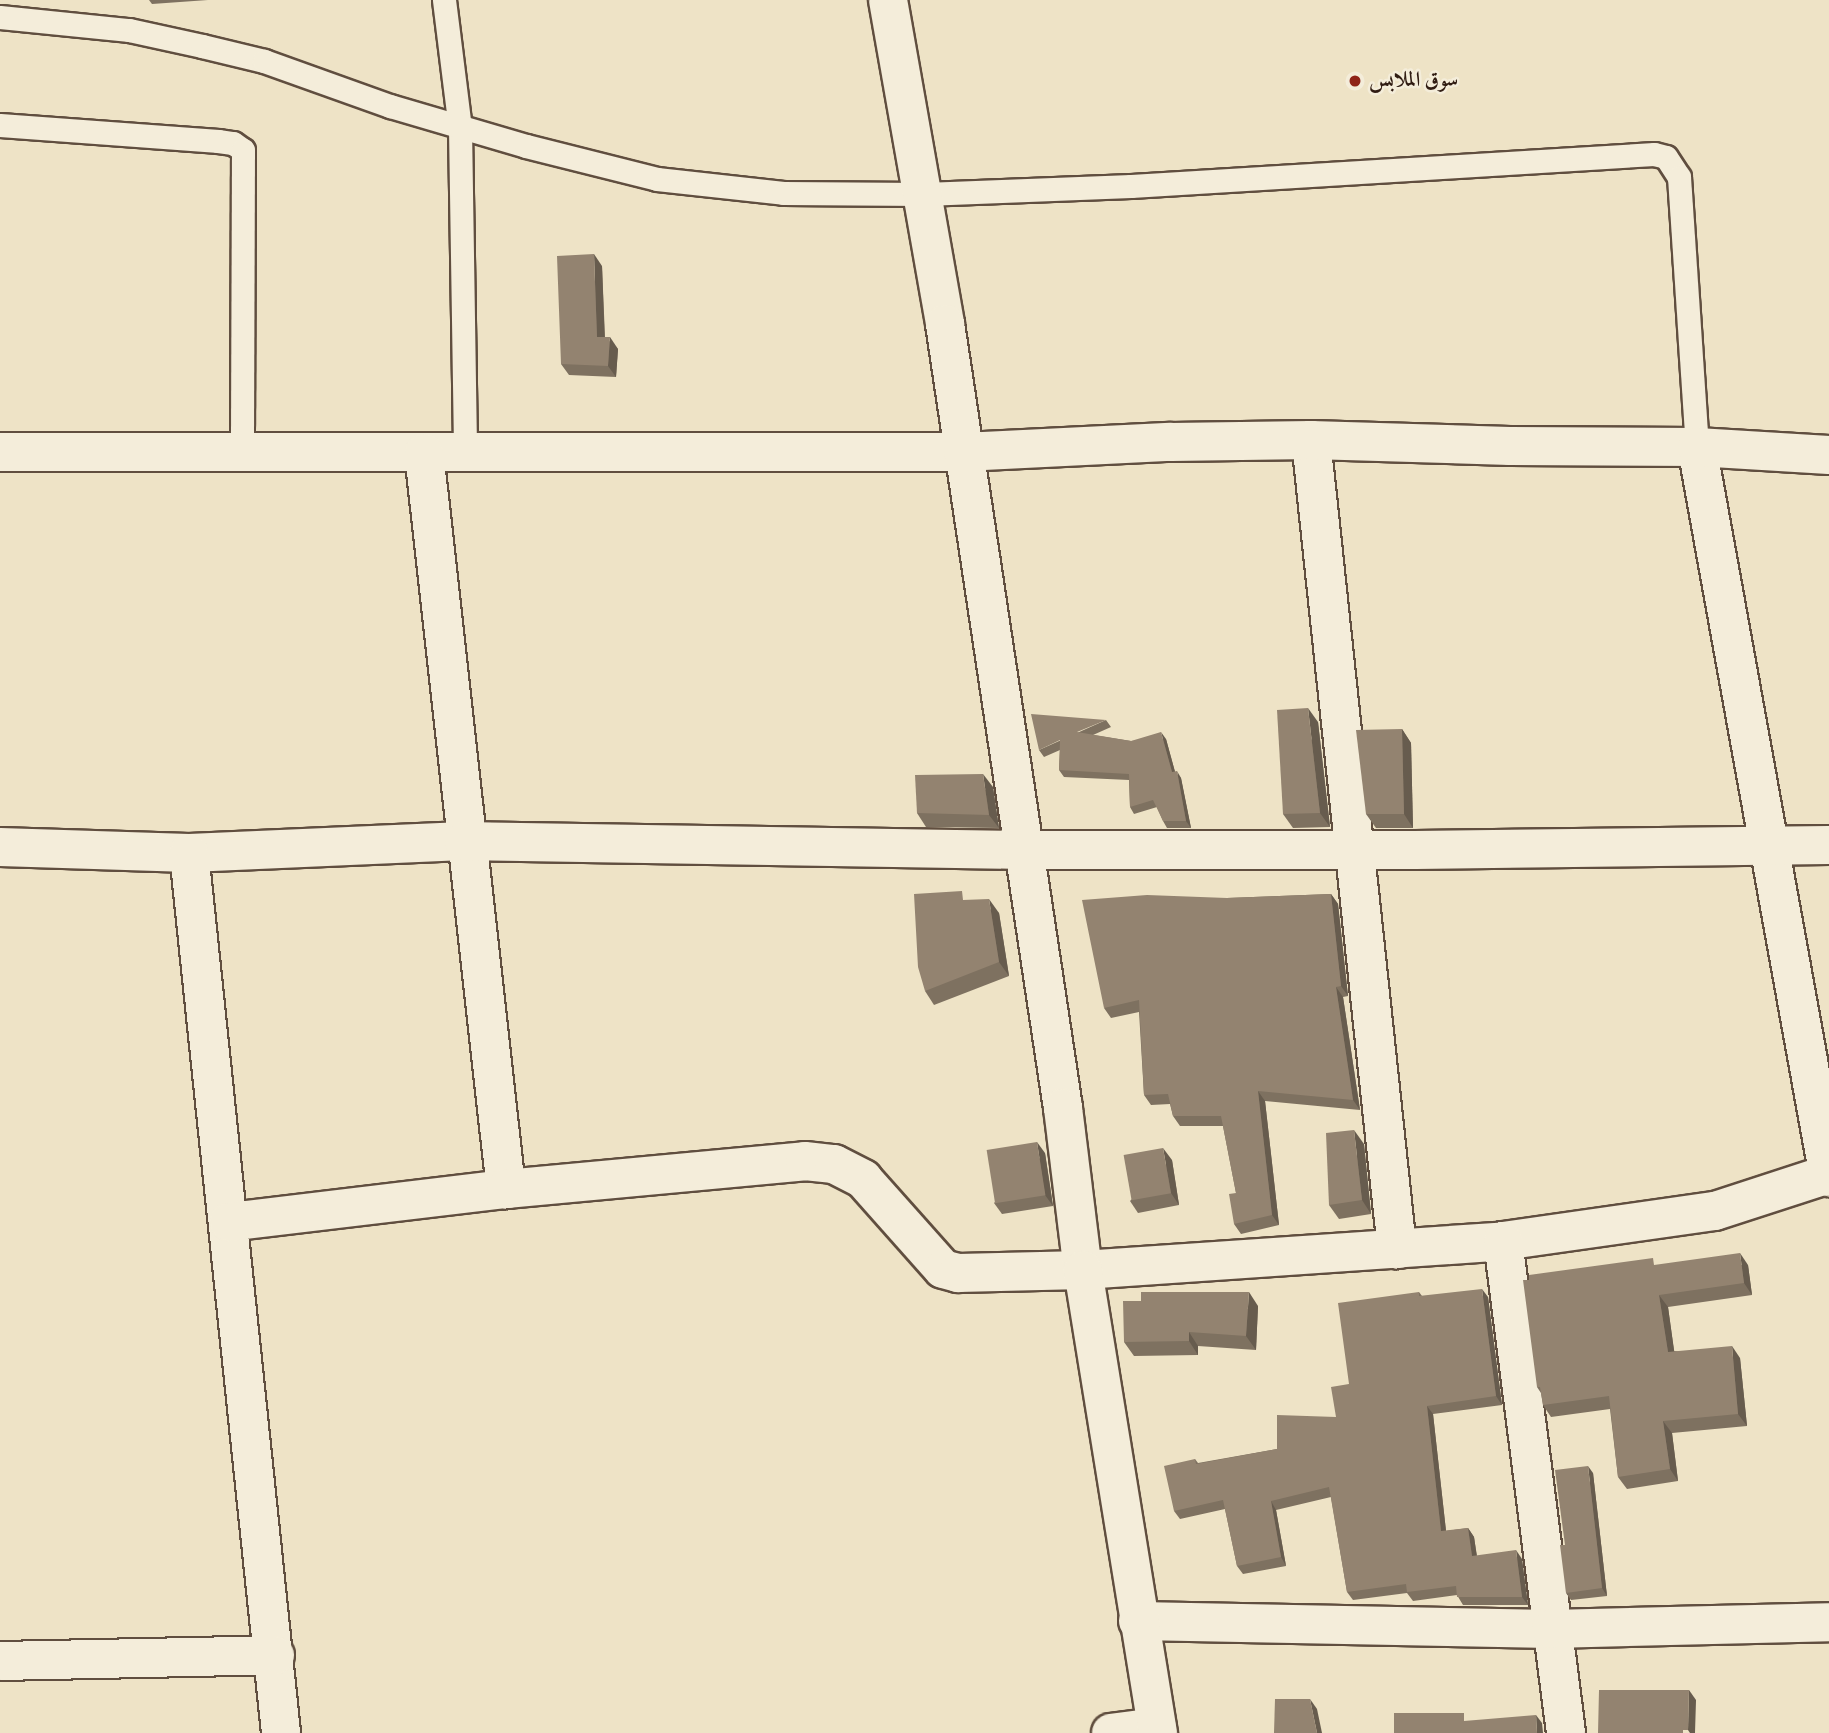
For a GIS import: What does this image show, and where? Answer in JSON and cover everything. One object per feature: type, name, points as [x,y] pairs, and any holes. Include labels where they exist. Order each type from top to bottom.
[{"type":"street","points":[[888,0],[924,194],[1063,1108],[1083,1270],[1157,1730],[1111,1733]]},
{"type":"street","points":[[0,452],[963,452],[1171,442],[1311,440],[1697,447],[1829,455]]},
{"type":"street","points":[[1311,440],[1397,1249]]},
{"type":"street","points":[[229,1222],[506,1189],[805,1161],[834,1164],[863,1179],[943,1269],[958,1273],[1083,1270],[1503,1241],[1715,1211],[1829,1175],[1697,447]]},
{"type":"street","points":[[424,453],[464,841],[506,1189]]},
{"type":"street","points":[[0,847],[189,853],[464,841],[1023,850],[1829,845]]},
{"type":"street","points":[[189,853],[275,1655],[281,1733]]},
{"type":"street","points":[[1503,1241],[1566,1733]]},
{"type":"street","points":[[1138,1621],[1551,1629],[1829,1622]]},
{"type":"street","points":[[0,1661],[275,1655]]},
{"type":"lane","points":[[444,0],[460,128],[465,454]]},
{"type":"lane","points":[[0,17],[129,30],[240,55],[460,128],[657,178],[783,194],[924,194],[1131,186],[1654,154],[1666,157],[1679,177],[1697,447]]},
{"type":"lane","points":[[0,125],[218,141],[233,143],[243,150],[242,451]]},
{"type":"building","points":[[594,254],[597,337],[610,337],[608,366],[561,364],[557,256]]},
{"type":"building","points":[[1308,708],[1320,813],[1283,814],[1277,710]]},
{"type":"building","points":[[1031,714],[1106,720],[1077,732],[1131,741],[1161,732],[1172,772],[1177,771],[1186,821],[1163,821],[1153,800],[1130,807],[1129,774],[1059,770],[1060,740],[1039,750]]},
{"type":"building","points":[[1402,729],[1404,814],[1366,814],[1356,730]]},
{"type":"building","points":[[983,774],[989,815],[917,813],[915,775]]},
{"type":"building","points":[[962,891],[963,900],[989,899],[999,962],[925,991],[918,967],[914,894]]},
{"type":"building","points":[[1331,894],[1341,986],[1336,987],[1353,1100],[1258,1091],[1272,1215],[1234,1224],[1229,1194],[1236,1193],[1221,1116],[1173,1116],[1168,1094],[1144,1095],[1139,1000],[1104,1008],[1082,900],[1147,895],[1227,898]]},
{"type":"building","points":[[1354,1130],[1362,1200],[1329,1205],[1326,1133]]},
{"type":"building","points":[[1037,1142],[1045,1195],[995,1203],[987,1150]]},
{"type":"building","points":[[1163,1148],[1171,1193],[1132,1200],[1124,1155]]},
{"type":"building","points":[[1740,1253],[1744,1283],[1659,1295],[1668,1352],[1732,1346],[1738,1414],[1663,1421],[1670,1469],[1618,1477],[1609,1396],[1543,1405],[1540,1387],[1537,1387],[1523,1280],[1529,1280],[1529,1275],[1653,1258],[1654,1265]]},
{"type":"building","points":[[1482,1289],[1496,1396],[1427,1406],[1441,1531],[1468,1528],[1472,1556],[1516,1550],[1522,1597],[1457,1597],[1456,1586],[1407,1592],[1406,1584],[1347,1592],[1329,1487],[1271,1501],[1281,1557],[1237,1566],[1223,1500],[1174,1511],[1164,1466],[1195,1459],[1196,1464],[1277,1449],[1277,1415],[1336,1417],[1331,1387],[1349,1384],[1338,1303],[1419,1292],[1419,1296]]},
{"type":"building","points":[[1141,1292],[1249,1292],[1246,1336],[1189,1332],[1189,1341],[1124,1342],[1123,1301],[1141,1301]]},
{"type":"building","points":[[1588,1466],[1602,1588],[1566,1593],[1560,1545],[1565,1545],[1555,1470]]},
{"type":"building","points":[[1599,1690],[1689,1690],[1688,1730],[1683,1730],[1683,1733],[1598,1733]]},
{"type":"building","points":[[1275,1699],[1310,1699],[1317,1733],[1274,1733]]},
{"type":"building","points":[[1394,1713],[1464,1713],[1464,1721],[1536,1715],[1537,1733],[1394,1733]]},
{"type":"place","name":"سوق الملابس","points":[[1355,81]]}]
